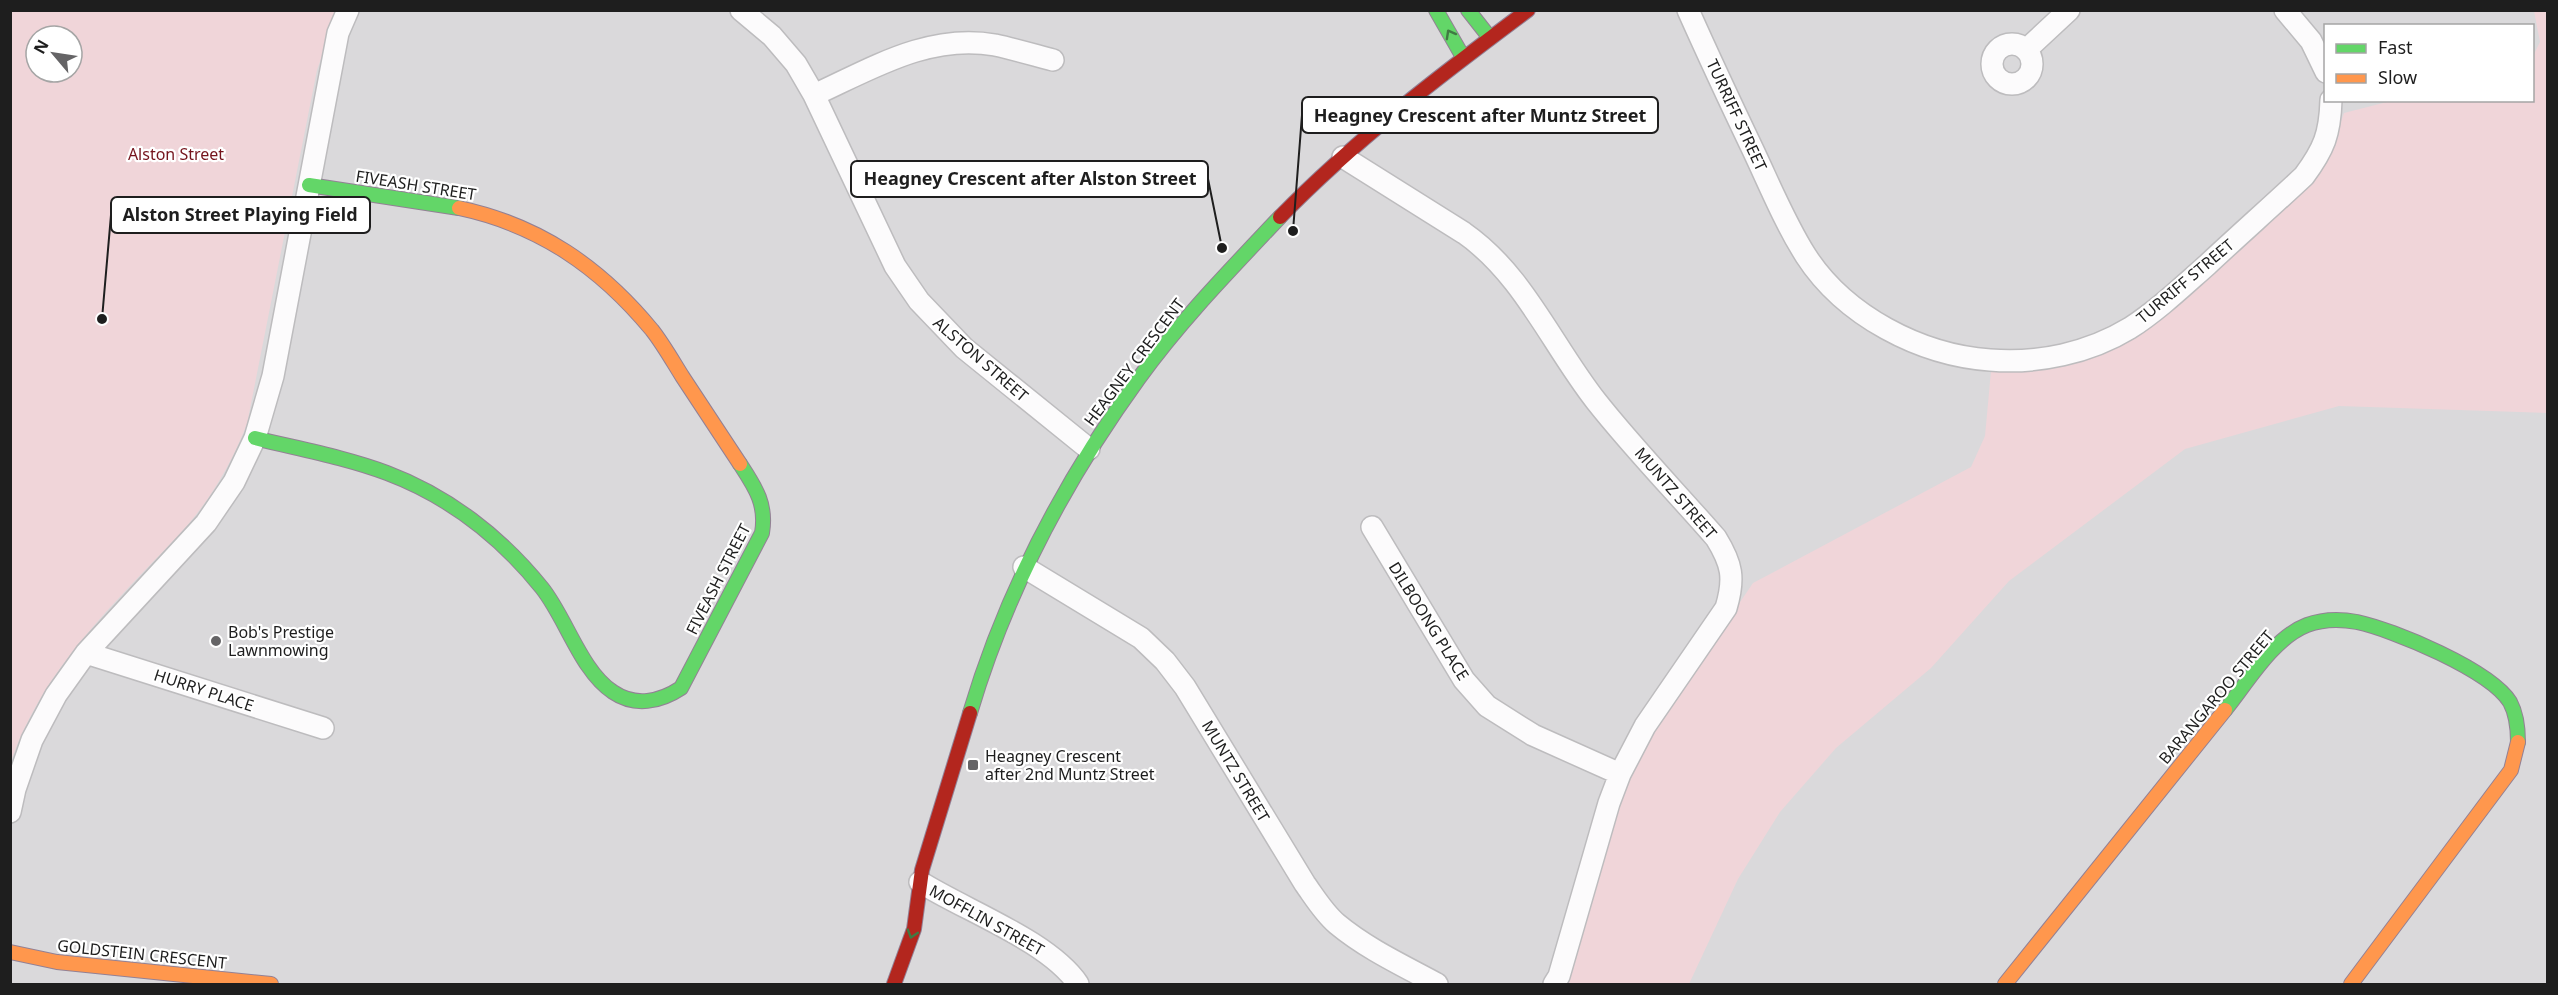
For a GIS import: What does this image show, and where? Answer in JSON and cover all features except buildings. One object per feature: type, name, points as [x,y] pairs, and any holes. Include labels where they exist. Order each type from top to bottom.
[{"type":"street","points":[[10,812],[15,789],[33,740],[56,695],[86,652],[206,523],[234,482],[255,438],[273,376],[338,33],[348,10]]},
{"type":"street","name":"ALSTON STREET","points":[[741,10],[772,36],[796,64],[814,95],[895,266],[919,301],[964,348],[1089,449]]},
{"type":"street","points":[[1436,10],[1463,57]]},
{"type":"street","points":[[1468,10],[1490,38]]},
{"type":"street","name":"HEAGNEY CRESCENT","points":[[894,984],[914,928],[920,882],[989,654],[1024,567],[1054,507],[1089,449],[1135,383],[1194,310],[1266,231],[1343,157],[1408,100],[1528,10]]},
{"type":"street","name":"TURRIFF STREET","points":[[1688,10],[1786,220],[1807,257],[1835,290],[1856,308],[1890,330],[1930,348],[1973,359],[2037,360],[2077,351],[2129,329],[2158,309],[2304,176],[2321,153],[2324,145],[2330,127],[2331,102]]},
{"type":"street","points":[[2026,50],[2069,10]]},
{"type":"street","points":[[2285,10],[2311,41],[2324,70]]},
{"type":"street","points":[[814,95],[894,58],[925,47],[958,43],[993,45],[1053,60]]},
{"type":"street","name":"MUNTZ STREET","points":[[1343,157],[1464,233],[1504,268],[1595,400],[1716,538],[1727,558],[1732,589],[1726,608],[1645,726],[1620,774],[1609,803],[1559,976],[1554,984]]},
{"type":"street","name":"FIVEASH STREET","points":[[255,438],[404,480],[446,501],[475,521],[519,559],[547,594],[598,678],[611,690],[627,699],[653,702],[669,698],[681,688],[762,533],[765,516],[756,489],[653,331],[605,279],[566,251],[532,233],[479,212],[433,202],[309,185]]},
{"type":"street","name":"DILBOONG PLACE","points":[[1372,527],[1464,680],[1487,706],[1533,735],[1620,774]]},
{"type":"street","name":"MUNTZ STREET","points":[[1024,567],[1140,638],[1165,661],[1185,687],[1305,884],[1325,912],[1366,945],[1437,984]]},
{"type":"street","name":"BARANGAROO STREET","points":[[2005,984],[2279,643],[2297,629],[2320,621],[2346,620],[2372,626],[2475,669],[2496,684],[2511,705],[2519,727],[2519,749],[2511,770],[2351,984]]},
{"type":"street","name":"HURRY PLACE","points":[[86,652],[323,728]]},
{"type":"street","name":"HEAGNEY CRESCENT","points":[[901,913],[905,903],[920,882]]},
{"type":"street","name":"MOFFLIN STREET","points":[[920,882],[1045,952],[1069,971],[1078,984]]},
{"type":"street","name":"GOLDSTEIN CRESCENT","points":[[10,952],[57,962],[226,982],[271,984]]},
{"type":"street","points":[[885,960],[901,966]]},
{"type":"shaded area","points":[[11,11],[2547,11],[2547,984],[11,984]]},
{"type":"green space","name":"Alston Street","points":[[11,11],[338,11],[317,70],[247,424],[221,478],[195,516],[87,633],[52,680],[23,732],[11,761]]},
{"type":"green space","points":[[2534,11],[2547,11],[2547,413],[2339,406],[2185,449],[2009,581],[1931,668],[1836,748],[1780,812],[1738,879],[1689,984],[1564,984],[1572,973],[1619,803],[1636,766],[1660,720],[1753,583],[1971,467],[1985,436],[1991,371],[2022,371],[2140,334],[2171,311],[2331,150],[2344,113],[2387,102],[2534,102],[2534,54],[2540,42]]},
{"type":"traffic: fast","points":[[1436,10],[1463,57]]},
{"type":"traffic: fast","points":[[1468,10],[1490,38]]},
{"type":"traffic: fast","points":[[309,185],[459,208]]},
{"type":"traffic: fast","points":[[970,713],[1001,624],[1020,581],[1040,538],[1086,456],[1139,378],[1172,336],[1280,217]]},
{"type":"traffic: fast","points":[[255,438],[371,467],[409,482],[452,506],[491,535],[526,569],[551,600],[583,658],[602,683],[621,697],[639,701],[665,697],[681,688],[762,533],[761,504],[755,488],[740,464]]},
{"type":"traffic: fast","points":[[2225,710],[2272,650],[2295,631],[2319,622],[2351,621],[2373,626],[2416,642],[2483,677],[2510,702],[2517,722],[2518,742]]},
{"type":"traffic: slow","points":[[459,208],[516,225],[542,237],[589,268],[611,287],[656,335],[740,464]]},
{"type":"traffic: slow","points":[[2005,984],[2225,710]]},
{"type":"traffic: slow","points":[[2351,984],[2511,770],[2518,742]]},
{"type":"traffic: slow","points":[[10,952],[57,962],[271,984]]},
{"type":"traffic: jam","points":[[1280,217],[1338,161],[1369,135],[1432,83],[1528,10]]},
{"type":"traffic: jam","points":[[894,984],[914,929],[922,870],[970,713]]},
{"type":"place","name":"Heagney Crescent after Muntz Street","points":[[1293,231]]},
{"type":"place","name":"Heagney Crescent after Alston Street","points":[[1222,248]]},
{"type":"place","name":"Alston Street Playing Field","points":[[102,319]]},
{"type":"place","name":"Bob's Prestige Lawnmowing","points":[[216,641]]},
{"type":"place","name":"Heagney Crescent after 2nd Muntz Street","points":[[973,765]]}]
